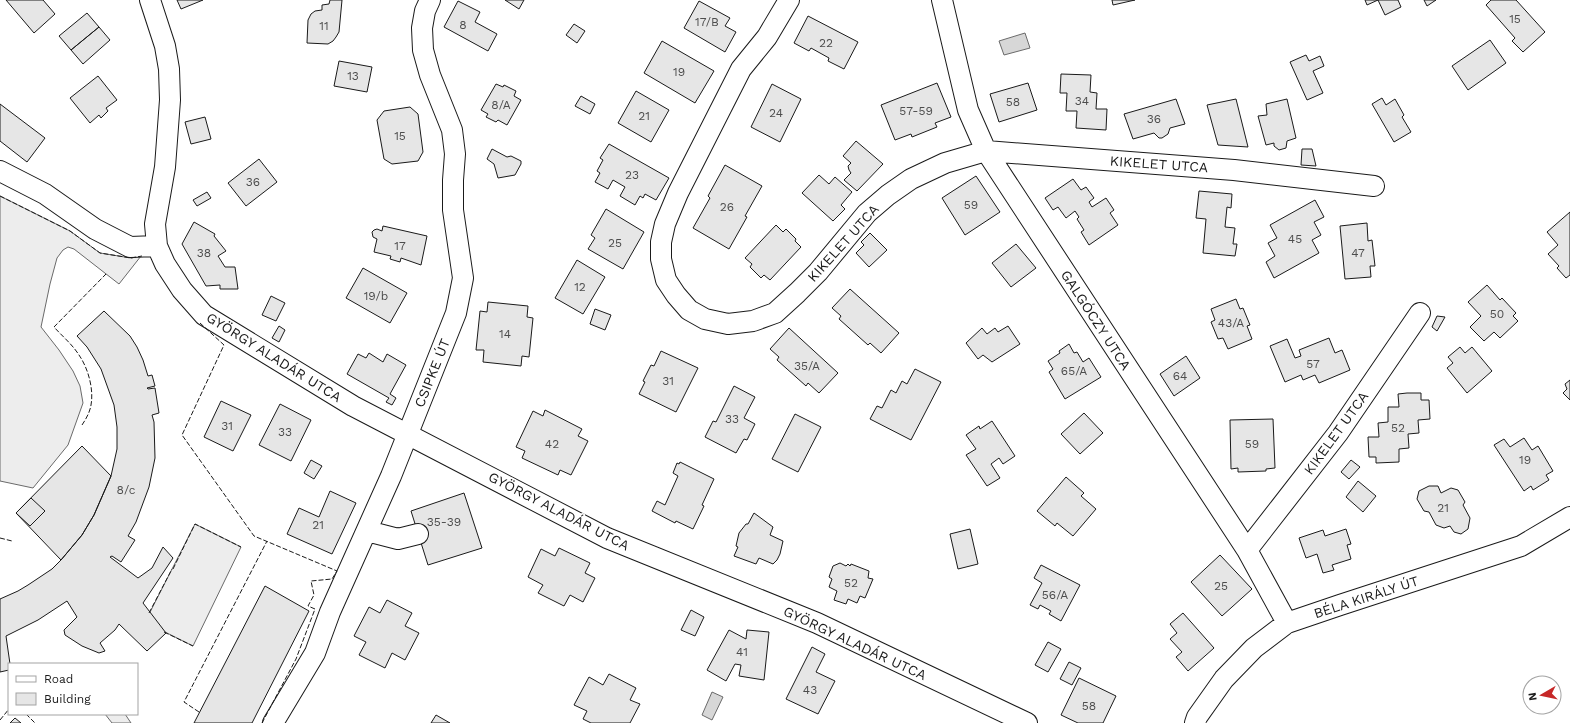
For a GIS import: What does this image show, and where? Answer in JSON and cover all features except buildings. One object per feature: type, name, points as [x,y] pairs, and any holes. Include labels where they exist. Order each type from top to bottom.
[{"type":"street","name":"GYÖRGY ALADÁR UTCA","points":[[150,0],[165,46],[169,69],[170,100],[165,166],[155,224],[157,246],[165,264],[182,290],[204,315],[353,406],[607,538],[817,623],[1026,723]]},
{"type":"street","name":"CSIPKE ÚT","points":[[273,723],[315,653],[330,612],[391,476],[456,313],[463,278],[453,210],[455,154],[452,130],[430,75],[424,50],[422,28],[425,11],[430,0]]},
{"type":"street","name":"KIKELET UTCA","points":[[789,0],[778,15],[767,36],[741,69],[678,192],[665,224],[661,242],[661,259],[666,280],[689,310],[705,319],[728,324],[753,321],[775,313],[818,272],[867,213],[888,195],[911,179],[945,163],[986,151],[1234,170],[1374,186]]},
{"type":"street","name":"GALGÓCZY UTCA","points":[[942,0],[968,110],[986,151],[1247,550],[1287,623]]},
{"type":"street","points":[[0,171],[45,194],[95,230],[130,247],[157,246]]},
{"type":"street","name":"KIKELET UTCA","points":[[1247,550],[1338,433],[1420,313]]},
{"type":"street","name":"BÉLA KIRÁLY ÚT","points":[[1195,723],[1197,717],[1224,679],[1254,648],[1287,623],[1521,546],[1570,517]]},
{"type":"street","points":[[367,531],[398,539],[418,534]]},
{"type":"shaded area","points":[[1025,33],[1030,48],[1004,55],[999,41]]},
{"type":"shaded area","points":[[0,196],[70,231],[100,253],[131,258],[141,256],[119,284],[74,249],[68,247],[63,250],[57,258],[41,327],[73,371],[80,386],[83,403],[68,445],[33,488],[0,481]]},
{"type":"shaded area","points":[[195,524],[241,547],[193,646],[145,622]]},
{"type":"shaded area","points":[[712,692],[723,697],[712,720],[702,715]]},
{"type":"shaded area","points":[[106,715],[126,715],[131,723],[112,723]]},
{"type":"fence","points":[[0,196],[70,231],[100,253],[131,258],[142,256]]},
{"type":"fence","points":[[82,425],[88,415],[91,405],[92,392],[90,379],[79,355],[54,327],[106,274]]},
{"type":"fence","points":[[200,323],[224,345],[182,435],[254,536],[337,571],[332,579],[311,581],[314,595],[308,606],[315,609],[296,659],[262,723]]},
{"type":"fence","points":[[173,569],[195,524],[241,547]]},
{"type":"fence","points":[[0,538],[12,541]]},
{"type":"fence","points":[[199,712],[184,702],[267,541]]},
{"type":"fence","points":[[149,613],[172,569]]},
{"type":"fence","points":[[164,632],[193,646]]},
{"type":"fence","points":[[0,720],[8,710]]},
{"type":"fence","points":[[27,715],[35,723]]}]
